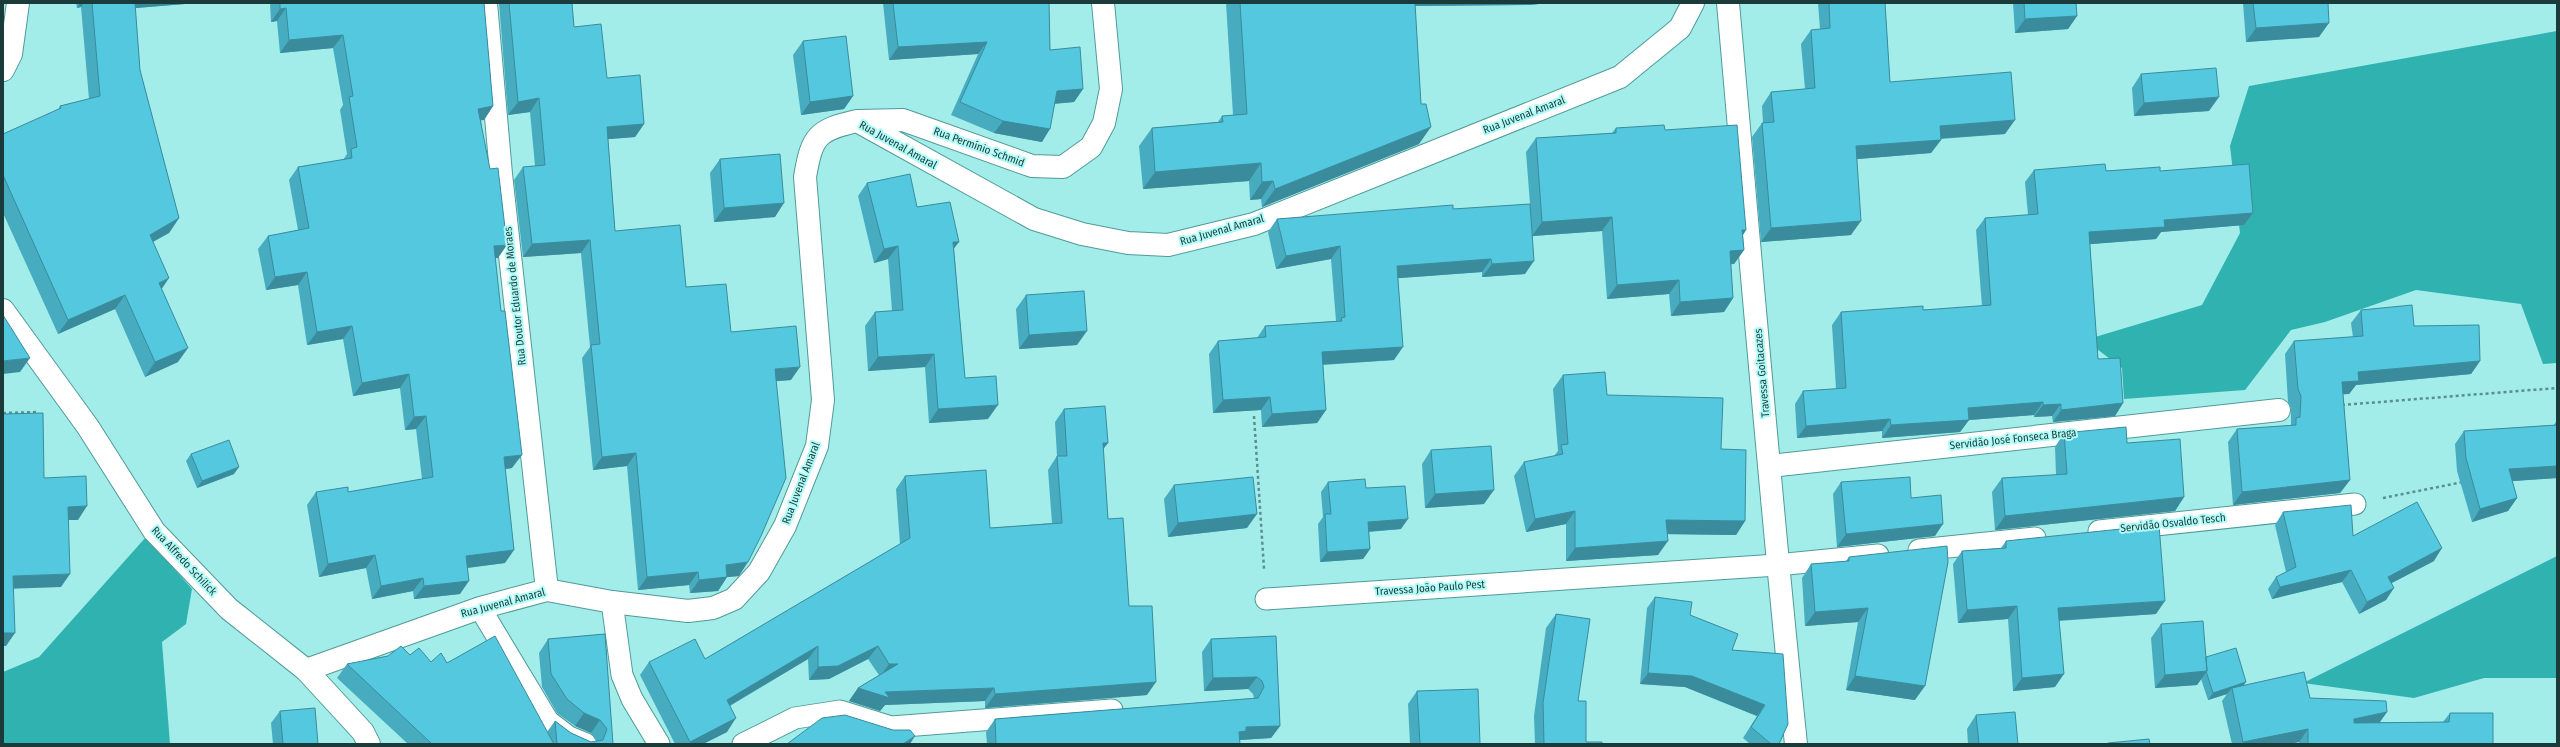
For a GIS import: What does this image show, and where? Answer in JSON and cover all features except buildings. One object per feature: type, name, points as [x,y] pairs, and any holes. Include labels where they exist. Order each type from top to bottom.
[{"type":"street","points":[[3,70],[11,54],[18,3]]},
{"type":"street","name":"Rua Doutor Eduardo de Moraes","points":[[486,3],[502,174],[546,590]]},
{"type":"street","name":"Rua Permínio Schmid","points":[[857,121],[903,120],[1032,166],[1063,167],[1091,147],[1104,123],[1111,89],[1103,3]]},
{"type":"street","name":"Rua Juvenal Amaral","points":[[306,670],[480,608],[546,590],[612,602],[688,611],[713,608],[734,599],[759,572],[785,526],[817,446],[823,400],[806,177],[810,152],[818,135],[837,125],[857,121],[1034,219],[1082,234],[1128,243],[1168,245],[1254,224],[1620,77],[1680,28],[1693,3]]},
{"type":"street","name":"Travessa Goitacazes","points":[[1728,3],[1770,466],[1777,565],[1796,744]]},
{"type":"street","name":"Rua Alfredo Schilick","points":[[3,310],[88,427],[154,531],[229,609],[306,670],[363,732],[369,744]]},
{"type":"street","name":"Servidão José Fonseca Braga","points":[[1770,466],[2279,410]]},
{"type":"lane","name":"Servidão Osvaldo Tesch","points":[[2078,533],[2355,504]]},
{"type":"lane","points":[[1777,565],[2054,536]]},
{"type":"lane","name":"Travessa João Paulo Pest","points":[[1266,599],[1777,565]]},
{"type":"lane","points":[[612,602],[622,675],[632,700],[659,744]]},
{"type":"lane","points":[[480,608],[548,721],[569,737],[586,744]]},
{"type":"lane","points":[[743,744],[795,718],[840,711],[891,727],[1132,708]]},
{"type":"path","points":[[2335,406],[2557,388]]},
{"type":"path","points":[[1254,416],[1266,599]]},
{"type":"path","points":[[2355,504],[2472,481]]},
{"type":"shaded area","points":[[2557,31],[2557,363],[2543,364],[2521,304],[2416,290],[2325,322],[2291,330],[2245,390],[2124,399],[2122,368],[2085,340],[2202,305],[2240,233],[2230,146],[2249,86]]},
{"type":"shaded area","points":[[146,537],[192,589],[186,624],[162,642],[170,744],[3,744],[3,672],[39,657]]},
{"type":"shaded area","points":[[2557,556],[2557,678],[2484,678],[2414,698],[2303,683]]}]
